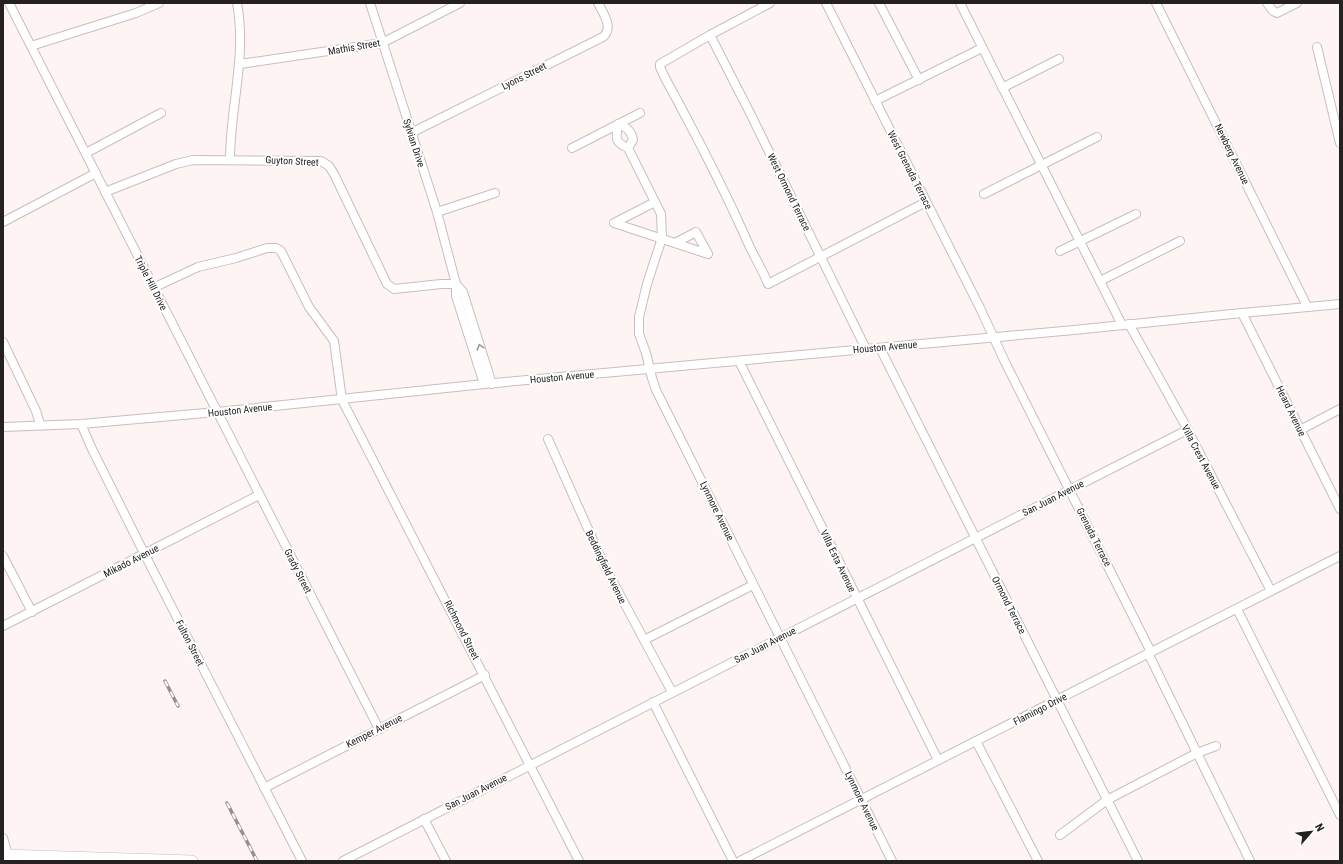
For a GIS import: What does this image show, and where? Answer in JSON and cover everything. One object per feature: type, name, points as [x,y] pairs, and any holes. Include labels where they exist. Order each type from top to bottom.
[{"type":"main road","points":[[6,855],[192,861]]},
{"type":"street","name":"Triple Hill Drive","points":[[9,3],[217,412]]},
{"type":"street","points":[[31,46],[136,13],[159,3]]},
{"type":"street","points":[[230,160],[240,64],[239,18],[237,3]]},
{"type":"street","name":"Sylvian Drive","points":[[370,3],[437,212],[456,284],[456,296],[488,384]]},
{"type":"street","name":"Mathis Street","points":[[240,64],[382,43],[460,3]]},
{"type":"street","name":"Lyons Street","points":[[411,133],[603,36],[608,30],[608,24],[598,3]]},
{"type":"street","points":[[770,3],[660,64],[664,76],[716,173],[748,246],[768,284],[926,202]]},
{"type":"street","name":"West Grenada Terrace","points":[[826,3],[993,337]]},
{"type":"street","points":[[879,3],[919,80]]},
{"type":"street","points":[[960,3],[1080,242],[1125,325]]},
{"type":"street","name":"Newberg Avenue","points":[[1156,3],[1307,306]]},
{"type":"street","points":[[1267,3],[1272,11],[1277,13],[1298,3]]},
{"type":"street","name":"West Ormond Terrace","points":[[710,35],[866,349]]},
{"type":"street","points":[[1317,47],[1340,143]]},
{"type":"street","points":[[875,101],[982,48]]},
{"type":"street","points":[[1002,88],[1059,59]]},
{"type":"street","points":[[86,153],[161,113]]},
{"type":"street","points":[[572,148],[640,113]]},
{"type":"street","points":[[618,124],[627,128],[632,133],[633,140],[628,148]]},
{"type":"street","name":"Lynmore Avenue","points":[[618,124],[616,138],[620,144],[628,148],[661,214],[662,238],[647,284],[639,317],[639,334],[656,390],[892,861]]},
{"type":"street","points":[[984,194],[1097,137]]},
{"type":"street","name":"Guyton Street","points":[[105,192],[189,160],[319,161],[330,166],[387,284],[394,288],[456,284]]},
{"type":"street","points":[[3,222],[96,174]]},
{"type":"street","points":[[437,212],[494,193]]},
{"type":"street","points":[[655,202],[614,223],[675,243]]},
{"type":"street","points":[[1060,251],[1136,214]]},
{"type":"street","points":[[1100,281],[1180,241]]},
{"type":"street","points":[[153,288],[198,267],[236,258],[267,248],[278,249],[283,254],[309,307],[333,338],[342,400]]},
{"type":"street","name":"Houston Avenue","points":[[3,427],[40,424],[81,424],[217,412],[488,384],[1340,304]]},
{"type":"street","name":"Heard Avenue","points":[[1242,313],[1340,509]]},
{"type":"street","name":"Villa Crest Avenue","points":[[1125,325],[1187,430],[1271,590]]},
{"type":"street","name":"Grenada Terrace","points":[[993,337],[1149,652],[1250,861]]},
{"type":"street","points":[[3,342],[36,411],[40,424]]},
{"type":"street","name":"Ormond Terrace","points":[[880,348],[1138,861]]},
{"type":"street","name":"Villa Esta Avenue","points":[[739,361],[938,760]]},
{"type":"street","name":"Richmond Street","points":[[342,400],[531,764],[579,861]]},
{"type":"street","points":[[1300,430],[1340,409]]},
{"type":"street","name":"Grady Street","points":[[217,412],[379,729]]},
{"type":"street","name":"Fulton Street","points":[[81,424],[145,555],[302,861]]},
{"type":"street","name":"San Juan Avenue","points":[[343,861],[1187,430]]},
{"type":"street","name":"Beddingfield Avenue","points":[[548,438],[592,541],[672,692]]},
{"type":"street","name":"Mikado Avenue","points":[[3,626],[145,555],[260,495]]},
{"type":"street","points":[[3,556],[32,612]]},
{"type":"street","name":"Flamingo Drive","points":[[740,861],[1340,556]]},
{"type":"street","points":[[644,640],[753,585]]},
{"type":"street","points":[[1237,609],[1340,815]]},
{"type":"street","name":"Kemper Avenue","points":[[264,788],[485,675]]},
{"type":"street","points":[[653,702],[733,861]]},
{"type":"street","points":[[976,741],[1038,861]]},
{"type":"street","points":[[1060,835],[1107,800],[1197,753],[1216,746]]},
{"type":"street","points":[[424,819],[446,861]]},
{"type":"street","points":[[3,838],[6,855]]},
{"type":"railway","points":[[165,681],[178,706]]},
{"type":"railway","points":[[227,803],[257,861]]}]
